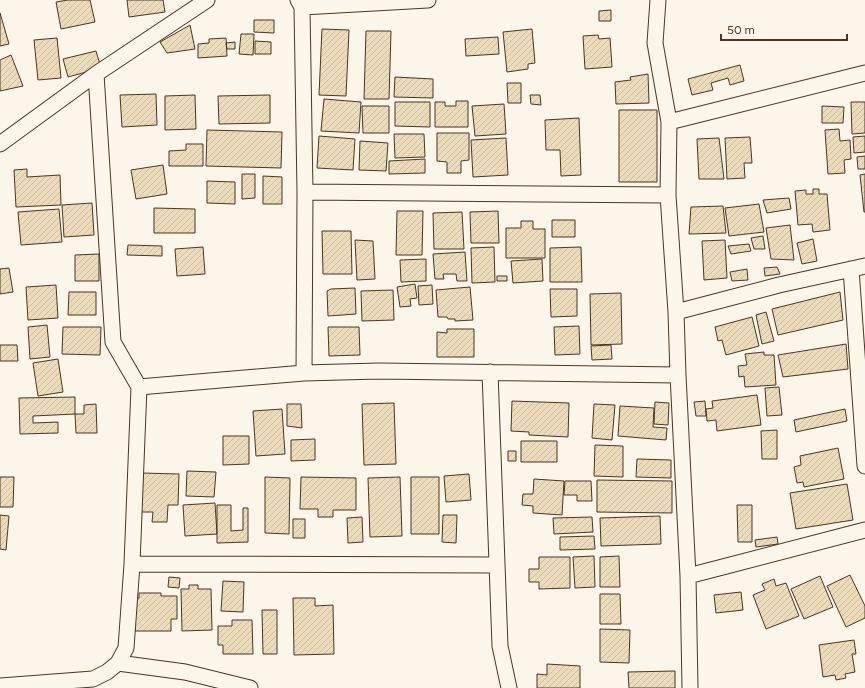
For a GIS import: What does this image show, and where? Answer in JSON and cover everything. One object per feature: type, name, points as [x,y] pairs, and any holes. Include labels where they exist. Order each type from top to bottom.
[{"type":"street","points":[[0,144],[96,74],[207,0]]},
{"type":"street","points":[[304,372],[305,192],[300,3],[428,0]]},
{"type":"street","points":[[658,0],[655,44],[669,122],[668,195],[676,312],[688,576],[690,688]]},
{"type":"street","points":[[669,122],[865,73]]},
{"type":"street","points":[[0,686],[93,679],[107,672],[118,663],[126,648],[132,564],[139,387],[113,342],[96,74]]},
{"type":"street","points":[[305,192],[668,195]]},
{"type":"street","points":[[676,312],[779,285],[858,268],[865,466]]},
{"type":"street","points":[[139,387],[304,372],[379,371],[678,375]]},
{"type":"street","points":[[490,372],[500,646],[509,688]]},
{"type":"street","points":[[688,576],[865,530]]},
{"type":"street","points":[[132,564],[497,565]]},
{"type":"street","points":[[118,663],[185,672],[250,688]]},
{"type":"building","points":[[68,0],[90,0],[95,22],[61,29],[56,2]]},
{"type":"building","points":[[127,0],[163,0],[165,12],[129,17]]},
{"type":"building","points":[[611,10],[611,21],[599,21],[599,11]]},
{"type":"building","points":[[0,13],[9,44],[0,46]]},
{"type":"building","points":[[254,20],[274,20],[274,33],[254,32]]},
{"type":"building","points":[[190,25],[195,49],[167,53],[160,42]]},
{"type":"building","points":[[322,29],[349,30],[346,96],[319,95]]},
{"type":"building","points":[[532,29],[535,63],[528,64],[528,69],[507,72],[503,32]]},
{"type":"building","points":[[366,31],[391,31],[389,99],[364,99]]},
{"type":"building","points":[[241,34],[254,34],[253,55],[239,54]]},
{"type":"building","points":[[598,35],[599,39],[610,38],[612,67],[585,69],[583,36]]},
{"type":"building","points":[[498,37],[499,54],[466,56],[465,39]]},
{"type":"building","points":[[57,38],[61,78],[38,80],[34,40]]},
{"type":"building","points":[[226,38],[227,56],[198,58],[198,44],[209,43],[209,39]]},
{"type":"building","points":[[255,41],[271,42],[271,54],[255,54]]},
{"type":"building","points":[[235,42],[235,49],[227,49],[226,43]]},
{"type":"building","points":[[96,51],[101,68],[68,77],[63,59]]},
{"type":"building","points":[[11,55],[23,86],[0,91],[0,60]]},
{"type":"building","points":[[740,65],[744,81],[730,85],[728,78],[711,83],[713,90],[692,95],[688,79]]},
{"type":"building","points":[[648,74],[649,103],[616,104],[615,82],[631,80],[630,77]]},
{"type":"building","points":[[395,77],[433,79],[433,98],[394,97]]},
{"type":"building","points":[[507,83],[521,83],[521,103],[508,103]]},
{"type":"building","points":[[156,94],[157,125],[122,127],[120,95]]},
{"type":"building","points":[[195,95],[196,129],[165,130],[165,96]]},
{"type":"building","points":[[270,95],[270,123],[219,124],[218,96]]},
{"type":"building","points":[[530,95],[540,95],[541,105],[531,104]]},
{"type":"building","points":[[324,99],[361,102],[359,133],[321,131]]},
{"type":"building","points":[[456,101],[468,101],[468,127],[435,127],[435,102],[445,102],[445,106],[456,106]]},
{"type":"building","points":[[395,102],[430,102],[430,127],[395,126]]},
{"type":"building","points":[[851,102],[865,102],[865,133],[852,134]]},
{"type":"building","points":[[504,104],[506,134],[475,136],[472,106]]},
{"type":"building","points":[[362,106],[389,106],[389,133],[363,133]]},
{"type":"building","points":[[822,106],[844,107],[843,123],[822,123]]},
{"type":"building","points":[[619,110],[657,110],[657,182],[619,182]]},
{"type":"building","points":[[579,118],[581,175],[561,176],[560,150],[546,150],[545,120]]},
{"type":"building","points":[[839,129],[840,141],[850,140],[851,159],[844,160],[845,173],[828,174],[825,130]]},
{"type":"building","points":[[207,130],[282,132],[281,168],[206,166]]},
{"type":"building","points":[[437,133],[469,133],[469,160],[461,161],[461,173],[447,173],[447,162],[437,161]]},
{"type":"building","points":[[394,134],[424,134],[425,157],[395,158]]},
{"type":"building","points":[[319,136],[355,139],[353,170],[317,168]]},
{"type":"building","points":[[865,136],[865,152],[854,153],[853,137]]},
{"type":"building","points":[[750,137],[752,163],[744,163],[745,178],[727,179],[725,138]]},
{"type":"building","points":[[506,138],[508,175],[473,177],[471,140]]},
{"type":"building","points":[[719,138],[724,179],[699,179],[697,139]]},
{"type":"building","points":[[360,141],[388,143],[386,171],[359,170]]},
{"type":"building","points":[[186,144],[203,144],[203,166],[169,166],[169,151],[186,150]]},
{"type":"building","points":[[865,156],[865,169],[858,169],[857,157]]},
{"type":"building","points":[[425,159],[425,173],[389,174],[389,161]]},
{"type":"building","points":[[163,165],[167,194],[136,199],[131,170]]},
{"type":"building","points":[[27,169],[27,177],[60,175],[61,205],[16,207],[14,170]]},
{"type":"building","points":[[242,174],[255,174],[255,198],[242,199]]},
{"type":"building","points":[[865,174],[865,212],[864,212],[860,175]]},
{"type":"building","points":[[263,176],[282,177],[282,204],[263,204]]},
{"type":"building","points":[[207,181],[235,182],[235,204],[207,203]]},
{"type":"building","points":[[813,189],[819,189],[819,194],[827,194],[830,230],[813,232],[812,224],[798,225],[795,191],[806,190],[806,194],[813,194]]},
{"type":"building","points":[[789,198],[791,209],[767,213],[763,200]]},
{"type":"building","points":[[92,203],[94,235],[64,237],[62,205]]},
{"type":"building","points":[[759,204],[764,232],[729,236],[725,208]]},
{"type":"building","points":[[723,206],[726,233],[689,234],[691,207]]},
{"type":"building","points":[[154,208],[195,209],[195,233],[154,233]]},
{"type":"building","points":[[59,209],[62,242],[21,245],[18,212]]},
{"type":"building","points":[[397,211],[423,211],[422,255],[396,255]]},
{"type":"building","points":[[498,211],[499,243],[471,243],[470,212]]},
{"type":"building","points":[[462,212],[464,249],[434,249],[433,213]]},
{"type":"building","points":[[552,220],[575,220],[575,237],[552,237]]},
{"type":"building","points":[[521,221],[533,221],[533,229],[545,229],[545,258],[506,258],[506,228],[521,228]]},
{"type":"building","points":[[790,225],[794,260],[771,259],[766,228]]},
{"type":"building","points":[[322,231],[351,231],[352,274],[323,274]]},
{"type":"building","points":[[763,236],[765,249],[754,249],[751,238]]},
{"type":"building","points":[[813,239],[817,261],[802,264],[797,243]]},
{"type":"building","points":[[355,240],[373,241],[375,279],[357,280]]},
{"type":"building","points":[[725,240],[727,278],[704,280],[702,241]]},
{"type":"building","points":[[749,244],[751,251],[731,254],[728,246]]},
{"type":"building","points":[[128,245],[162,246],[162,256],[127,255]]},
{"type":"building","points":[[203,247],[205,274],[177,276],[175,249]]},
{"type":"building","points":[[494,247],[495,282],[472,283],[471,248]]},
{"type":"building","points":[[581,247],[582,282],[550,282],[550,248]]},
{"type":"building","points":[[465,252],[467,281],[457,281],[456,274],[443,274],[444,279],[435,279],[433,254]]},
{"type":"building","points":[[99,254],[99,281],[75,281],[75,255]]},
{"type":"building","points":[[426,259],[426,281],[401,282],[400,260]]},
{"type":"building","points":[[542,259],[543,281],[513,283],[511,261]]},
{"type":"building","points":[[777,267],[780,274],[765,276],[764,268]]},
{"type":"building","points":[[9,268],[13,292],[0,294],[0,269]]},
{"type":"building","points":[[747,269],[748,280],[732,281],[730,272]]},
{"type":"building","points":[[497,276],[507,276],[507,281],[497,281]]},
{"type":"building","points":[[415,284],[417,298],[410,299],[411,306],[400,307],[397,287]]},
{"type":"building","points":[[56,285],[58,318],[28,320],[26,287]]},
{"type":"building","points":[[432,285],[433,304],[419,305],[418,286]]},
{"type":"building","points":[[470,287],[473,320],[455,321],[455,319],[448,319],[447,317],[438,317],[436,290]]},
{"type":"building","points":[[355,288],[356,314],[328,316],[327,291],[331,289]]},
{"type":"building","points":[[550,289],[577,289],[577,316],[551,317]]},
{"type":"building","points":[[393,290],[394,320],[362,321],[361,291]]},
{"type":"building","points":[[69,292],[96,292],[96,315],[68,315]]},
{"type":"building","points":[[840,292],[843,320],[778,335],[772,309]]},
{"type":"building","points":[[621,293],[622,344],[591,345],[590,294]]},
{"type":"building","points":[[766,312],[774,341],[762,344],[756,315]]},
{"type":"building","points":[[752,317],[759,346],[726,355],[722,340],[718,341],[715,327]]},
{"type":"building","points":[[47,325],[50,357],[30,359],[28,327]]},
{"type":"building","points":[[579,326],[580,354],[555,355],[554,327]]},
{"type":"building","points":[[63,327],[101,327],[100,355],[62,354]]},
{"type":"building","points":[[328,327],[359,327],[360,355],[329,356]]},
{"type":"building","points":[[447,329],[474,329],[474,357],[437,357],[437,332],[447,333]]},
{"type":"building","points":[[846,344],[848,369],[783,377],[778,355]]},
{"type":"building","points":[[0,345],[17,345],[18,361],[0,361]]},
{"type":"building","points":[[611,345],[612,359],[592,360],[591,346]]},
{"type":"building","points":[[764,352],[764,355],[774,355],[776,385],[745,387],[744,376],[739,377],[738,366],[747,365],[745,354]]},
{"type":"building","points":[[58,359],[63,392],[38,396],[33,363]]},
{"type":"building","points":[[779,387],[782,415],[767,416],[765,388]]},
{"type":"building","points":[[757,395],[761,425],[717,431],[716,420],[707,421],[706,409],[713,408],[712,401]]},
{"type":"building","points":[[75,397],[75,414],[33,416],[33,423],[58,422],[58,433],[20,434],[19,398]]},
{"type":"building","points":[[512,401],[569,403],[568,437],[529,435],[529,432],[511,431]]},
{"type":"building","points":[[705,401],[706,416],[696,416],[694,402]]},
{"type":"building","points":[[655,402],[669,403],[668,425],[654,424]]},
{"type":"building","points":[[394,403],[396,464],[364,465],[362,404]]},
{"type":"building","points":[[96,404],[97,433],[76,433],[75,414],[84,414],[84,405]]},
{"type":"building","points":[[287,404],[301,404],[302,428],[287,426]]},
{"type":"building","points":[[594,404],[615,405],[612,440],[592,438]]},
{"type":"building","points":[[620,406],[654,408],[653,427],[667,428],[666,440],[618,436]]},
{"type":"building","points":[[282,409],[285,454],[256,456],[253,411]]},
{"type":"building","points":[[845,409],[847,421],[796,432],[794,420]]},
{"type":"building","points":[[777,430],[777,459],[762,459],[761,431]]},
{"type":"building","points":[[223,436],[249,436],[249,464],[223,465]]},
{"type":"building","points":[[315,439],[315,460],[291,461],[291,440]]},
{"type":"building","points":[[521,441],[557,441],[557,462],[521,462]]},
{"type":"building","points":[[595,445],[623,446],[623,477],[594,476]]},
{"type":"building","points":[[838,448],[844,479],[804,487],[803,482],[797,483],[794,467],[801,465],[800,456]]},
{"type":"building","points":[[508,451],[516,451],[516,461],[508,461]]},
{"type":"building","points":[[637,459],[671,460],[671,478],[636,477]]},
{"type":"building","points":[[187,471],[216,472],[214,497],[186,496]]},
{"type":"building","points":[[141,473],[179,474],[178,505],[168,505],[167,522],[152,522],[153,512],[139,512]]},
{"type":"building","points":[[469,474],[471,500],[446,502],[444,476]]},
{"type":"building","points":[[0,477],[14,477],[13,507],[0,507]]},
{"type":"building","points":[[265,477],[290,478],[289,534],[265,533]]},
{"type":"building","points":[[301,477],[356,478],[356,510],[333,510],[333,517],[318,517],[318,509],[300,509]]},
{"type":"building","points":[[400,477],[402,536],[370,537],[368,478]]},
{"type":"building","points":[[411,477],[439,477],[439,534],[411,534]]},
{"type":"building","points":[[534,479],[564,481],[562,515],[533,513],[533,506],[522,505],[523,494],[533,494]]},
{"type":"building","points":[[597,480],[672,481],[672,513],[597,512]]},
{"type":"building","points":[[565,481],[591,481],[592,501],[577,501],[577,495],[564,495]]},
{"type":"building","points":[[847,484],[853,520],[796,529],[790,493]]},
{"type":"building","points":[[215,503],[217,534],[185,536],[183,505]]},
{"type":"building","points":[[217,505],[231,505],[231,531],[243,530],[243,508],[248,508],[248,542],[217,543]]},
{"type":"building","points":[[737,505],[752,505],[752,542],[738,542]]},
{"type":"building","points":[[0,515],[9,516],[6,550],[0,549]]},
{"type":"building","points":[[443,515],[457,515],[456,543],[442,542]]},
{"type":"building","points":[[660,516],[661,544],[601,546],[600,518]]},
{"type":"building","points":[[362,517],[363,542],[348,543],[347,518]]},
{"type":"building","points":[[592,517],[593,532],[554,534],[553,518]]},
{"type":"building","points":[[293,519],[305,519],[305,538],[293,538]]},
{"type":"building","points":[[594,536],[595,549],[560,550],[560,537]]},
{"type":"building","points":[[777,537],[778,544],[756,547],[755,540]]},
{"type":"building","points":[[594,556],[595,587],[575,588],[573,557]]},
{"type":"building","points":[[619,556],[620,587],[600,587],[600,557]]},
{"type":"building","points":[[539,557],[570,557],[570,588],[539,589],[539,582],[529,582],[529,569],[539,569]]},
{"type":"building","points":[[850,575],[865,606],[865,618],[846,627],[827,586]]},
{"type":"building","points":[[820,576],[833,607],[804,619],[791,589]]},
{"type":"building","points":[[169,577],[180,578],[179,588],[168,587]]},
{"type":"building","points":[[774,579],[776,586],[786,583],[799,616],[766,629],[753,595],[765,590],[762,584]]},
{"type":"building","points":[[223,581],[244,582],[243,612],[221,611]]},
{"type":"building","points":[[189,585],[198,585],[198,589],[211,589],[212,630],[182,631],[181,589],[189,589]]},
{"type":"building","points":[[741,592],[743,610],[716,613],[714,595]]},
{"type":"building","points":[[139,593],[161,593],[161,596],[177,596],[177,619],[171,619],[171,631],[135,631],[135,599],[139,598]]},
{"type":"building","points":[[600,594],[620,594],[621,624],[600,624]]},
{"type":"building","points":[[293,598],[315,598],[315,606],[333,605],[334,654],[294,655]]},
{"type":"building","points":[[262,610],[277,610],[277,654],[263,654]]},
{"type":"building","points":[[232,620],[252,620],[253,654],[223,654],[223,645],[218,645],[218,626],[232,626]]},
{"type":"building","points":[[600,629],[630,630],[629,663],[600,662]]},
{"type":"building","points":[[854,640],[856,654],[852,654],[855,672],[845,674],[846,678],[836,680],[835,675],[823,677],[819,645]]},
{"type":"building","points":[[547,664],[580,666],[580,688],[537,688],[537,674],[547,675]]},
{"type":"building","points":[[675,671],[675,688],[629,688],[628,672]]}]
